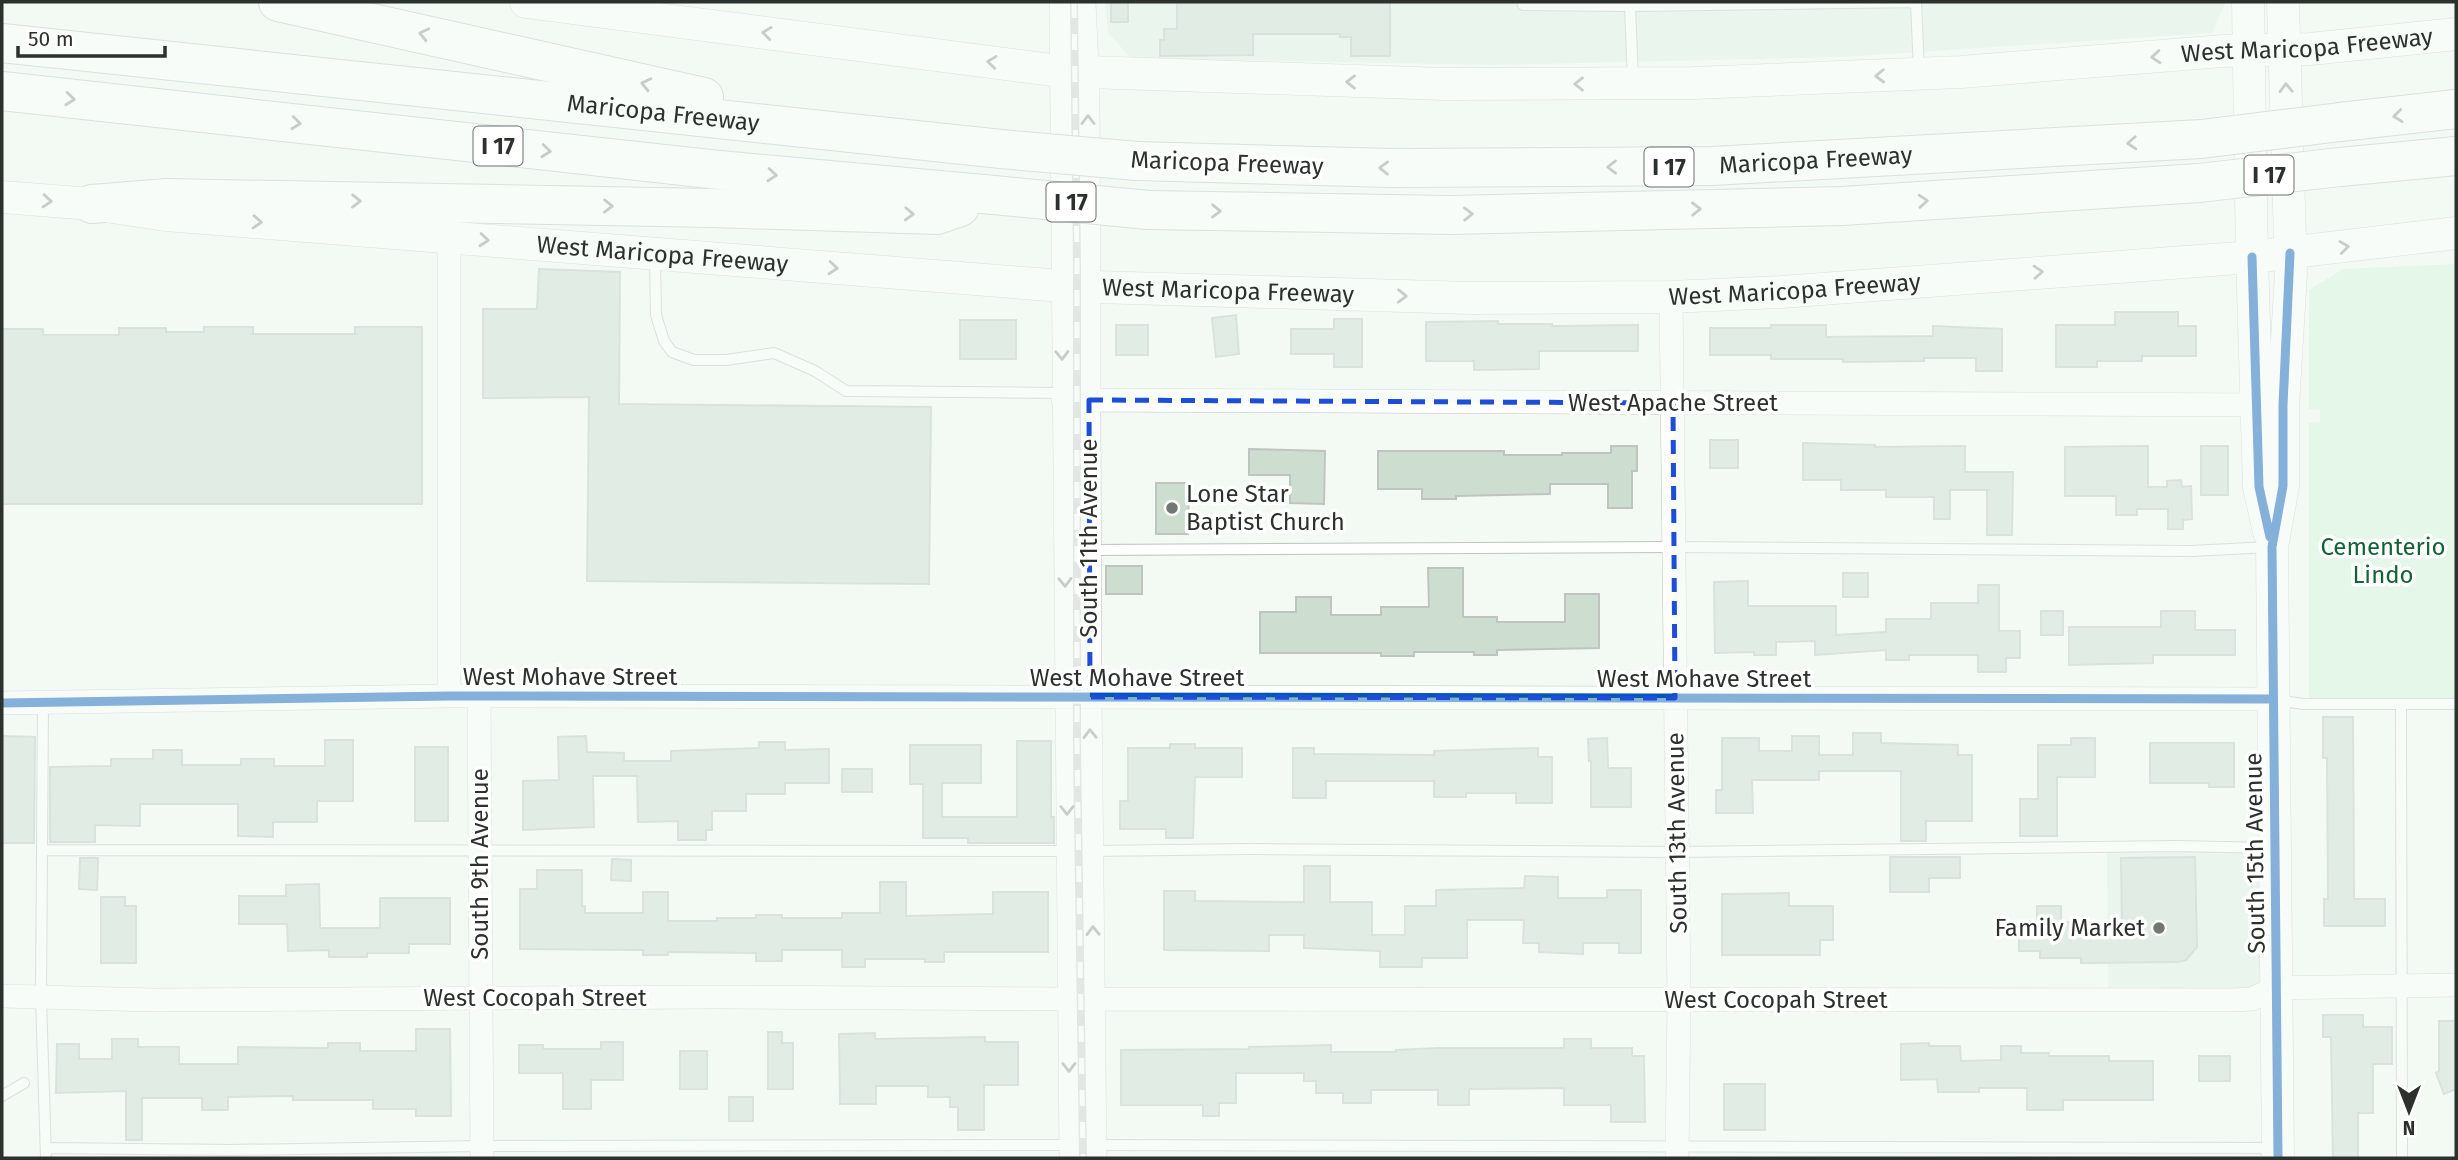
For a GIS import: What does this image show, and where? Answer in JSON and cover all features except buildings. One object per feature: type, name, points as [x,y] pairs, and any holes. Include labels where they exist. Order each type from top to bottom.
[{"type":"highway","points":[[278,2],[733,103],[946,127],[1001,149]]},
{"type":"highway","name":"Maricopa Freeway","points":[[2,43],[1001,149],[1137,160],[1391,168],[1713,166],[2201,139],[2456,109]]},
{"type":"highway","name":"Maricopa Freeway","points":[[2,91],[705,169],[1148,210],[1451,215],[1842,206],[2199,183],[2456,156]]},
{"type":"highway","points":[[92,204],[167,198],[937,215],[995,195]]},
{"type":"main road","name":"West Maricopa Freeway","points":[[526,2],[1074,72],[1358,82],[1634,84],[1920,74],[2248,50],[2285,50],[2456,34]]},
{"type":"main road","name":"South 15th Avenue","points":[[2248,2],[2252,257],[2283,486],[2272,547],[2278,1153]]},
{"type":"main road","name":"South 15th Avenue","points":[[2270,405],[2291,253],[2283,2]]},
{"type":"main road","name":"West Maricopa Freeway","points":[[2,197],[92,204],[166,215],[1075,286],[1457,298],[1671,298],[1782,292],[2252,257],[2456,233]]},
{"type":"street","name":"South 11th Avenue","points":[[1061,2],[1074,72]]},
{"type":"street","name":"South 11th Avenue","points":[[1071,1152],[1063,397],[1075,286],[1074,72],[1084,2]]},
{"type":"street","points":[[449,238],[449,696]]},
{"type":"street","name":"South 11th Avenue","points":[[1075,286],[1089,400],[1095,1152]]},
{"type":"street","name":"South 13th Avenue","points":[[1671,298],[1678,852],[1677,1152]]},
{"type":"street","name":"West Apache Street","points":[[1063,397],[1089,400],[2270,405]]},
{"type":"street","name":"West Mohave Street","points":[[2,704],[449,696],[2273,699]]},
{"type":"street","name":"South 9th Avenue","points":[[480,696],[482,1152]]},
{"type":"street","name":"West Cocopah Street","points":[[1094,999],[2252,999],[2276,988],[2456,985]]},
{"type":"street","name":"West Cocopah Street","points":[[2,996],[41,999],[1068,999]]},
{"type":"lane","points":[[1523,5],[1916,2],[1920,74]]},
{"type":"lane","points":[[1630,6],[1634,84]]},
{"type":"lane","points":[[655,254],[656,315],[664,341],[672,352],[694,360],[726,360],[774,353],[815,371],[846,391],[1063,397]]},
{"type":"lane","points":[[1090,550],[1674,547],[2177,551],[2272,547]]},
{"type":"lane","points":[[2273,699],[2302,704],[2456,704]]},
{"type":"lane","points":[[43,704],[41,999],[47,1153],[232,1150],[482,1152],[905,1146],[1071,1152],[2278,1153]]},
{"type":"lane","points":[[2401,704],[2402,1158]]},
{"type":"lane","points":[[1092,851],[1250,849],[1678,852],[2176,846],[2274,848]]},
{"type":"lane","points":[[42,850],[1067,851]]},
{"type":"lane","points":[[2,1096],[24,1083]]},
{"type":"lane","points":[[905,1146],[905,1158]]},
{"type":"highlighted area","points":[[1089,400],[1673,403],[1675,698],[1090,697]]},
{"type":"shaded area","points":[[1105,2],[2226,2],[2212,33],[1841,57],[1495,65],[1131,58],[1108,33]]},
{"type":"shaded area","points":[[2107,851],[2268,851],[2267,985],[2245,994],[2108,993]]},
{"type":"green space","name":"Cementerio Lindo","points":[[2456,264],[2456,700],[2309,699],[2309,423],[2320,422],[2320,410],[2309,409],[2309,290],[2343,269]]},
{"type":"railway","points":[[1074,2],[1077,746],[1083,1158]]},
{"type":"cycle path","points":[[2278,1158],[2272,547],[2283,486],[2283,405],[2290,253]]},
{"type":"cycle path","points":[[2252,257],[2259,487],[2270,537]]},
{"type":"cycle path","points":[[2,703],[449,696],[2273,699]]},
{"type":"place","name":"Lone Star Baptist Church","points":[[1172,508]]},
{"type":"place","name":"Family Market","points":[[2159,928]]}]
